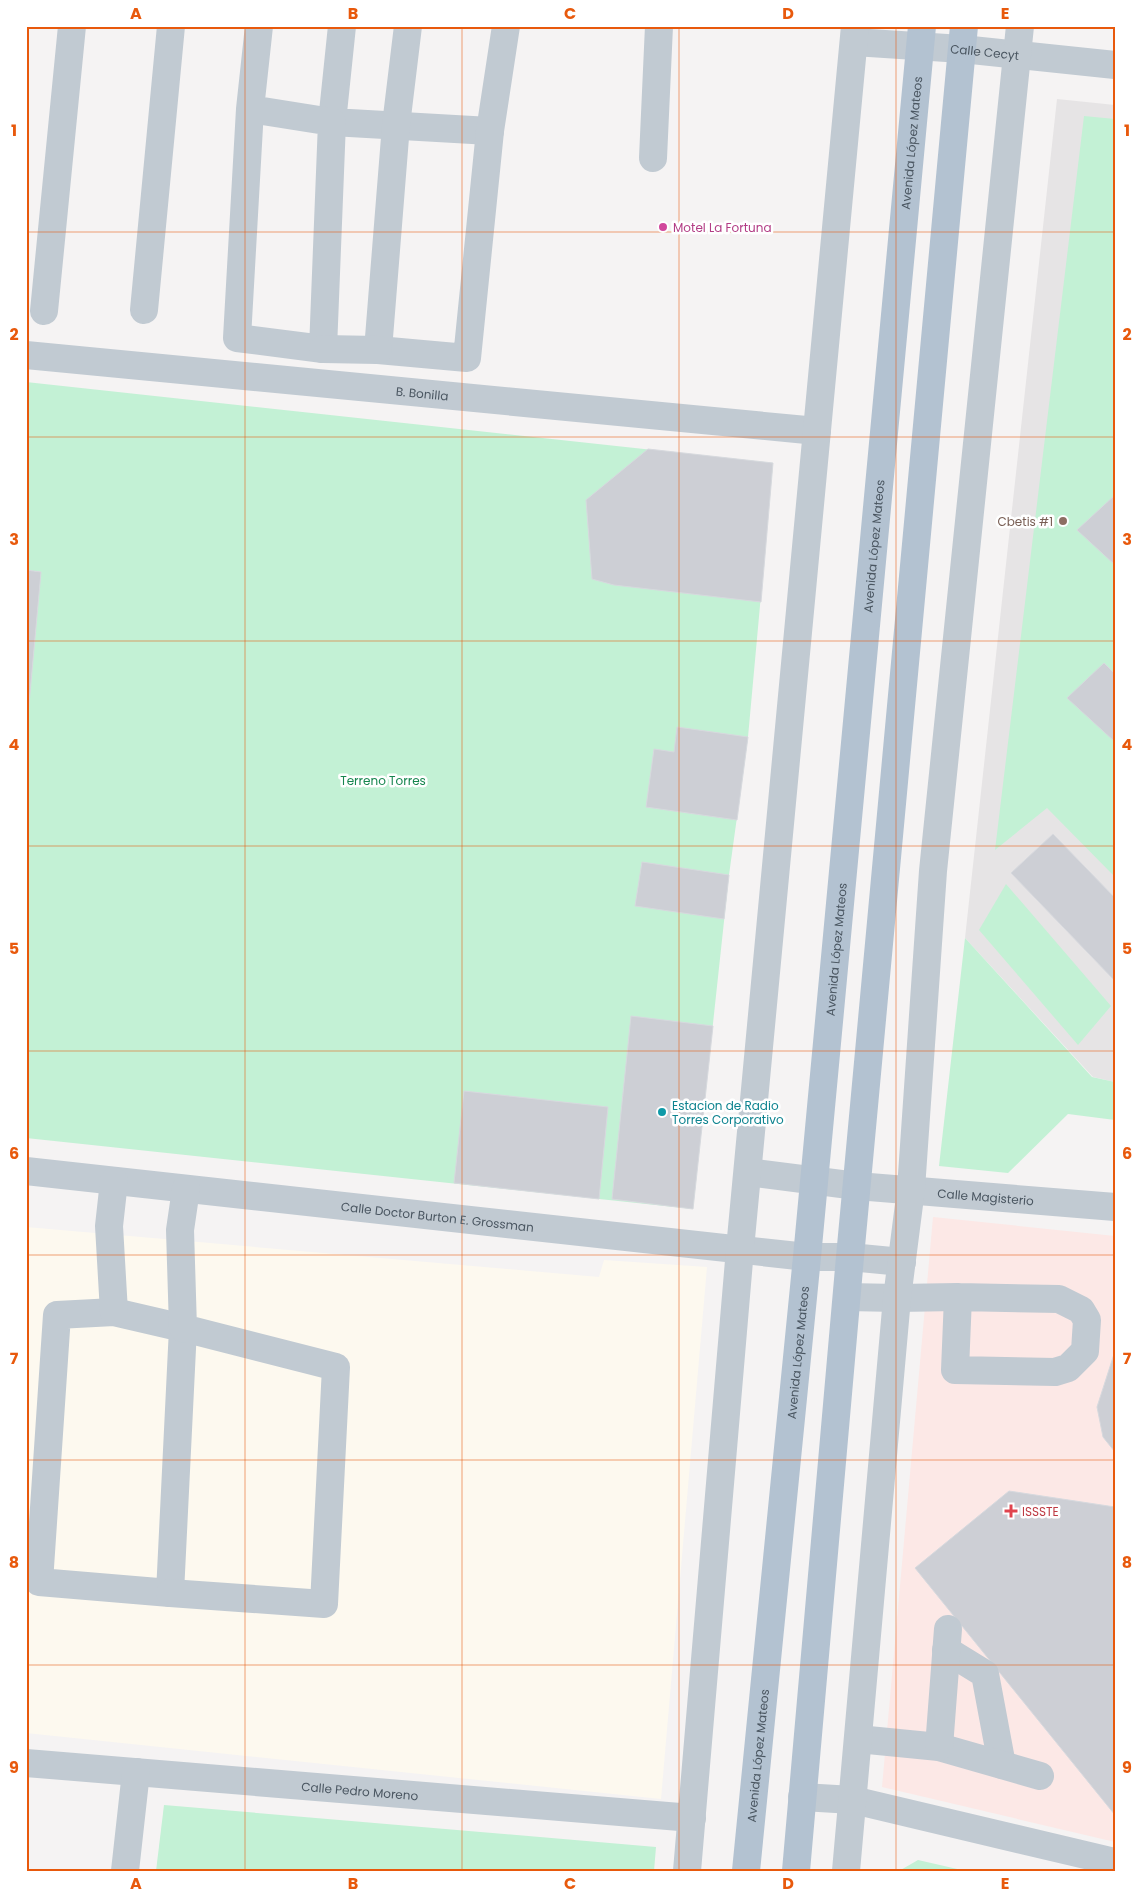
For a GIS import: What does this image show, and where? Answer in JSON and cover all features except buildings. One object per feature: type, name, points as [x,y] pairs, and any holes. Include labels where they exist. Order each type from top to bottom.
[{"type":"main road","name":"Avenida López Mateos","points":[[746,1871],[807,1257],[921,36]]},
{"type":"main road","points":[[796,1871],[846,1297],[963,38]]},
{"type":"street","points":[[44,311],[72,26]]},
{"type":"street","points":[[144,310],[172,26]]},
{"type":"street","points":[[258,26],[250,109],[237,338],[323,349],[378,350],[467,358],[490,131],[506,26]]},
{"type":"street","points":[[323,349],[332,122],[342,26]]},
{"type":"street","points":[[378,350],[396,125],[408,26]]},
{"type":"street","points":[[652,158],[659,26]]},
{"type":"street","points":[[846,1871],[897,1298],[910,1189],[933,871],[1020,26]]},
{"type":"street","points":[[687,1871],[740,1249],[854,34]]},
{"type":"street","name":"Calle Cecyt","points":[[854,34],[963,38],[1018,55],[1115,65]]},
{"type":"street","points":[[250,109],[332,122],[490,131]]},
{"type":"street","name":"B. Bonilla","points":[[26,355],[817,431]]},
{"type":"street","name":"Calle Doctor Burton E. Grossman","points":[[26,1171],[807,1257],[850,1257],[902,1262]]},
{"type":"street","name":"Calle Magisterio","points":[[748,1172],[857,1186],[1115,1207]]},
{"type":"street","points":[[114,1181],[109,1226],[114,1312]]},
{"type":"street","points":[[170,1593],[182,1328],[180,1230],[186,1189]]},
{"type":"street","points":[[846,1297],[958,1296],[1059,1299],[1081,1310],[1087,1320],[1085,1351],[1068,1368],[1055,1372],[954,1370],[958,1296]]},
{"type":"street","points":[[114,1312],[336,1367],[324,1604],[39,1582],[56,1315],[114,1312]]},
{"type":"street","points":[[938,1747],[947,1640],[985,1674],[1002,1765]]},
{"type":"street","points":[[858,1739],[938,1747],[1040,1776]]},
{"type":"street","name":"Calle Pedro Moreno","points":[[26,1763],[692,1818]]},
{"type":"street","points":[[125,1871],[136,1772]]},
{"type":"street","points":[[802,1797],[853,1800],[1115,1862]]},
{"type":"shaded area","name":"Cbetis #1","points":[[1057,99],[1115,105],[1115,1082],[1093,1077],[965,938]]},
{"type":"shaded area","name":"ISSSTE","points":[[933,1217],[1115,1236],[1115,1842],[882,1787]]},
{"type":"shaded area","points":[[26,1227],[599,1277],[604,1260],[707,1267],[661,1799],[26,1733]]},
{"type":"green space","points":[[1084,116],[1115,119],[1115,877],[1047,808],[995,850]]},
{"type":"green space","name":"Terreno Torres","points":[[26,382],[773,463],[748,737],[729,875],[693,1209],[26,1138],[26,737],[41,572],[26,570]]},
{"type":"green space","points":[[1006,884],[1111,1006],[1078,1045],[979,930]]},
{"type":"green space","points":[[965,938],[1092,1077],[1115,1082],[1115,1120],[1068,1114],[1008,1173],[939,1166]]},
{"type":"green space","points":[[164,1805],[656,1847],[654,1871],[156,1871]]},
{"type":"green space","points":[[918,1860],[966,1871],[899,1871]]},
{"type":"place","name":"Motel La Fortuna","points":[[663,227]]},
{"type":"place","name":"Cbetis #1","points":[[1063,521]]},
{"type":"place","name":"Estacion de Radio Torres Corporativo","points":[[662,1112]]},
{"type":"place","name":"ISSSTE","points":[[1011,1511]]}]
